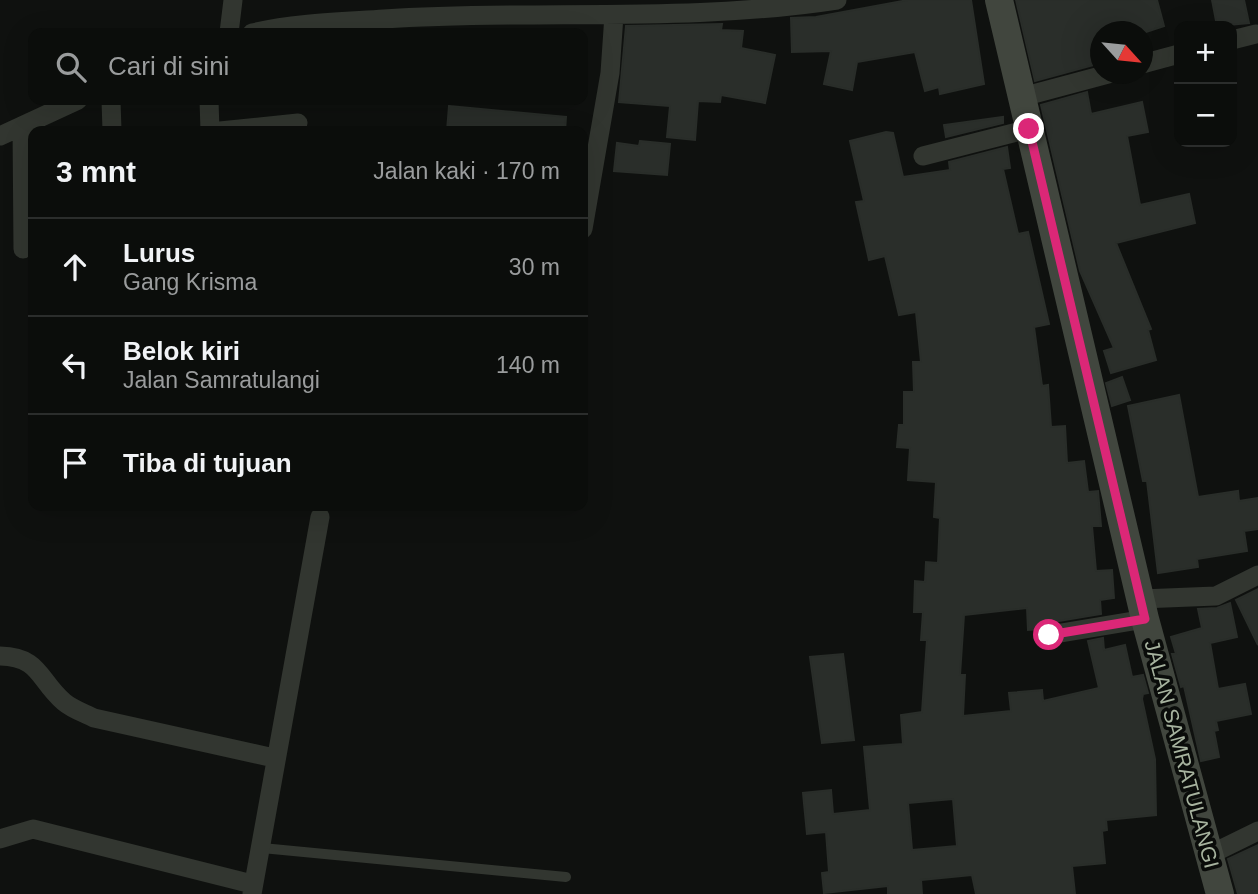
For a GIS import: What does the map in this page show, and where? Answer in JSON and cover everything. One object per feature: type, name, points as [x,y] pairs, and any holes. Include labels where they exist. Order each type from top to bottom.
[{"type":"main road","name":"JALAN SAMRATULANGI","points":[[999,0],[1143,609],[1220,894]]},
{"type":"street","points":[[230,28],[233,0]]},
{"type":"street","points":[[282,28],[311,23],[433,15],[614,15],[837,0]]},
{"type":"street","points":[[588,175],[590,154],[610,73],[614,15]]},
{"type":"street","points":[[1237,39],[1256,34]]},
{"type":"street","points":[[1153,61],[1174,55]]},
{"type":"street","points":[[1022,97],[1090,79]]},
{"type":"street","points":[[0,136],[67,105]]},
{"type":"street","points":[[111,105],[112,126]]},
{"type":"street","points":[[209,105],[210,126]]},
{"type":"street","points":[[269,126],[298,123]]},
{"type":"street","points":[[22,126],[23,249]]},
{"type":"street","points":[[923,156],[1029,129]]},
{"type":"street","points":[[0,839],[33,829],[252,889],[262,848],[274,758],[320,517]]},
{"type":"street","points":[[1049,635],[1143,609],[1216,596],[1258,575]]},
{"type":"street","points":[[0,656],[25,660],[36,666],[66,704],[94,718],[274,758]]},
{"type":"street","points":[[1209,855],[1258,831]]},
{"type":"lane","points":[[262,848],[566,877]]},
{"type":"building","points":[[908,0],[971,0],[984,84],[940,94],[939,87],[925,91],[915,52],[857,62],[852,90],[824,84],[831,51],[792,52],[791,18],[816,17]]},
{"type":"building","points":[[1016,0],[1157,0],[1164,26],[1153,30],[1153,21],[1090,21],[1090,66],[1035,81]]},
{"type":"building","points":[[1212,0],[1244,0],[1249,23],[1216,21]]},
{"type":"building","points":[[722,24],[721,30],[743,31],[741,48],[775,55],[765,103],[721,95],[720,102],[698,101],[695,140],[667,137],[670,106],[619,102],[626,26]]},
{"type":"building","points":[[1087,92],[1091,114],[1142,102],[1148,132],[1127,136],[1140,205],[1189,194],[1195,223],[1116,243],[1151,329],[1148,330],[1156,360],[1111,373],[1104,351],[1114,348],[1080,271],[1041,105]]},
{"type":"building","points":[[449,106],[566,117],[565,126],[447,126]]},
{"type":"building","points":[[1003,117],[1003,123],[946,137],[944,125]]},
{"type":"building","points":[[886,132],[893,133],[903,177],[950,170],[949,162],[1007,147],[1010,168],[1003,169],[1018,234],[1028,232],[1049,324],[1034,327],[1042,386],[1048,385],[1051,427],[1065,426],[1067,463],[1084,461],[1088,492],[1098,491],[1101,526],[1092,526],[1096,571],[1112,570],[1114,598],[1100,600],[1101,614],[1047,623],[1039,629],[1028,630],[1027,608],[964,615],[960,675],[965,675],[963,716],[1011,711],[1009,693],[1042,690],[1043,701],[1099,688],[1088,641],[1103,638],[1104,650],[1125,645],[1132,677],[1143,675],[1148,693],[1143,694],[1142,699],[1155,759],[1156,815],[1106,820],[1107,830],[1102,831],[1105,863],[1072,866],[1075,894],[976,894],[972,875],[921,880],[922,894],[888,894],[888,886],[824,893],[822,873],[829,872],[826,832],[807,834],[803,793],[831,790],[833,814],[870,810],[864,747],[903,744],[901,715],[922,712],[927,640],[921,640],[923,612],[914,612],[915,581],[925,582],[926,562],[938,563],[940,518],[934,517],[936,482],[908,480],[910,448],[897,447],[899,425],[904,425],[904,392],[914,392],[913,362],[921,362],[916,312],[899,315],[885,256],[869,260],[856,202],[864,201],[850,141]],"holes":[[[953,799],[957,846],[912,850],[908,803]]]},
{"type":"building","points":[[640,141],[670,144],[667,175],[614,171],[617,143],[639,146]]},
{"type":"building","points":[[1122,377],[1130,400],[1112,406],[1106,383]]},
{"type":"building","points":[[1179,395],[1198,497],[1238,491],[1239,501],[1258,498],[1258,529],[1244,531],[1247,551],[1197,559],[1198,567],[1158,573],[1147,481],[1143,481],[1128,406]]},
{"type":"building","points":[[1258,589],[1258,645],[1236,600]]},
{"type":"building","points":[[1230,603],[1237,637],[1210,643],[1218,689],[1245,684],[1251,714],[1216,721],[1218,730],[1214,731],[1219,757],[1201,761],[1184,686],[1181,687],[1172,654],[1176,654],[1171,637],[1202,628],[1198,609],[1217,608]]},
{"type":"building","points":[[843,654],[854,740],[822,743],[810,657]]},
{"type":"building","points":[[1258,845],[1258,894],[1238,894],[1228,859]]},
{"type":"route","points":[[1029,129],[1145,619],[1049,635]]}]
